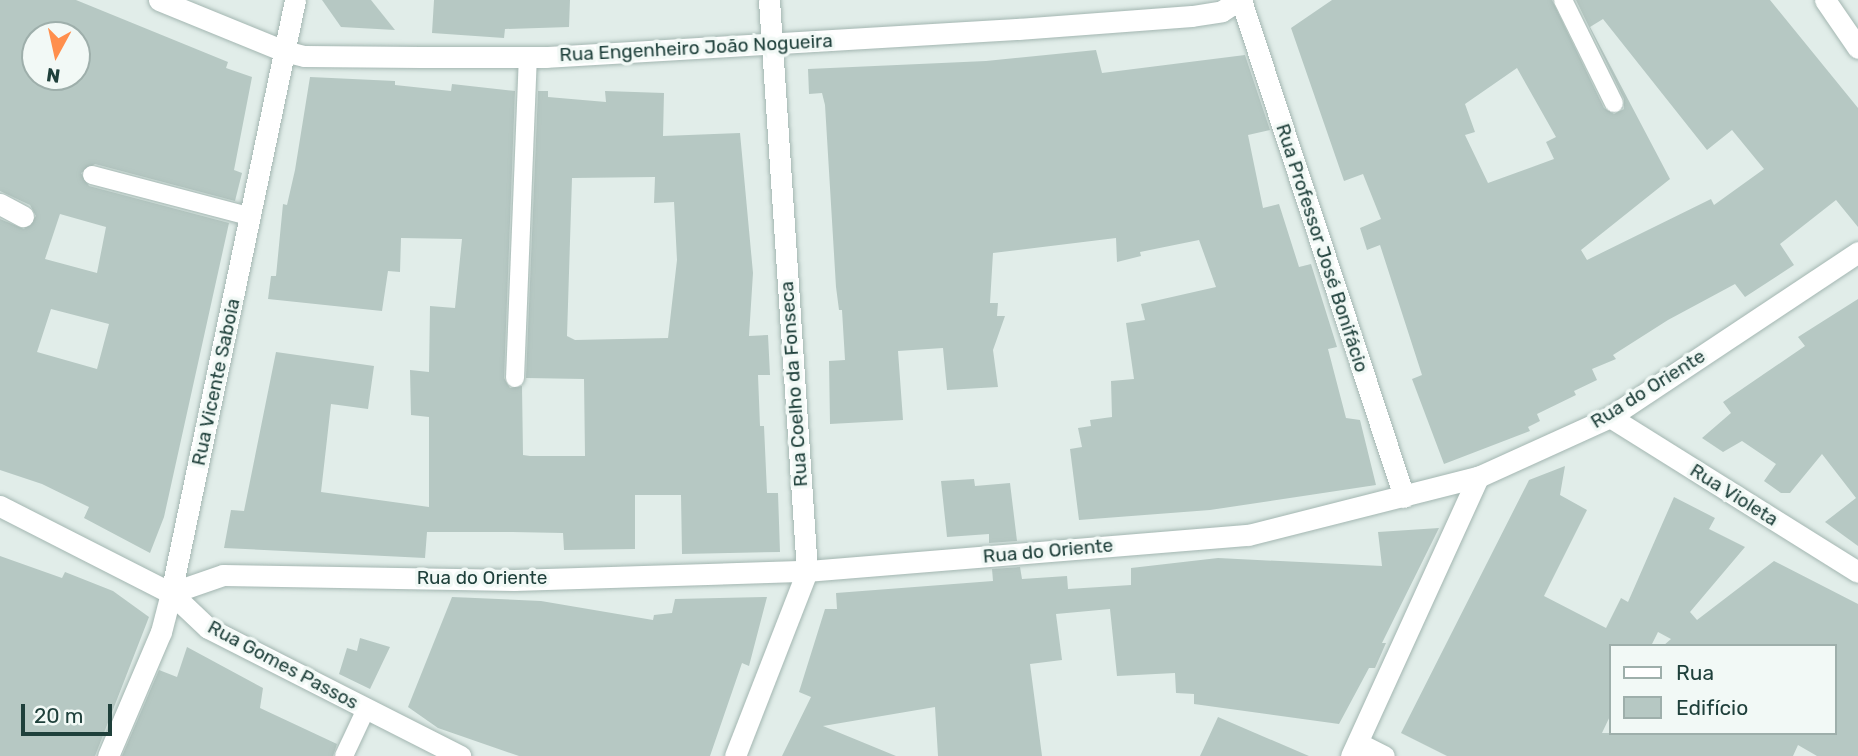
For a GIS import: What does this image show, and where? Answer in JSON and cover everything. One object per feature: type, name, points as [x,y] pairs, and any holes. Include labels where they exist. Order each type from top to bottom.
[{"type":"street","name":"Rua Engenheiro João Nogueira","points":[[159,0],[284,51],[304,55],[528,57],[1192,16],[1222,11],[1240,0]]},
{"type":"street","name":"Rua Vicente Saboia","points":[[108,756],[161,632],[172,593],[295,0]]},
{"type":"street","name":"Rua Coelho da Fonseca","points":[[735,756],[807,571],[769,0]]},
{"type":"street","name":"Rua Professor José Bonifácio","points":[[1240,0],[1404,496]]},
{"type":"street","points":[[1825,0],[1858,48]]},
{"type":"street","points":[[0,204],[23,216]]},
{"type":"street","name":"Rua do Oriente","points":[[172,593],[223,575],[514,580],[807,571],[1248,535],[1478,477],[1610,417],[1858,252]]},
{"type":"street","name":"Rua Violeta","points":[[1610,417],[1858,572]]},
{"type":"street","points":[[1384,756],[1354,749],[1478,477]]},
{"type":"street","name":"Rua Gomes Passos","points":[[0,506],[172,593],[208,628],[460,756]]},
{"type":"lane","points":[[1563,0],[1614,103]]},
{"type":"lane","points":[[515,378],[528,57]]},
{"type":"lane","points":[[92,175],[252,217]]},
{"type":"lane","points":[[344,756],[366,709]]},
{"type":"building","points":[[0,0],[76,0],[228,62],[226,68],[252,77],[234,170],[242,173],[235,201],[95,164],[81,173],[89,186],[229,223],[164,517],[150,553],[84,518],[89,507],[42,484],[0,470],[0,219],[24,229],[36,216],[30,205],[0,191]],"holes":[[[60,214],[106,227],[97,273],[45,259]],[[51,309],[109,324],[97,369],[37,352]]]},
{"type":"building","points":[[322,0],[371,0],[395,30],[341,27]]},
{"type":"building","points":[[434,0],[570,0],[569,27],[505,29],[504,38],[432,33]]},
{"type":"building","points":[[1332,0],[1552,0],[1604,108],[1614,114],[1624,109],[1624,99],[1576,0],[1770,0],[1858,108],[1858,227],[1836,200],[1780,244],[1794,265],[1745,297],[1735,284],[1668,320],[1613,355],[1616,359],[1592,369],[1597,380],[1574,391],[1576,395],[1537,414],[1540,421],[1528,427],[1530,431],[1444,464],[1412,379],[1422,375],[1380,245],[1367,250],[1360,228],[1381,219],[1363,174],[1344,181],[1291,28]],"holes":[[[1603,19],[1707,150],[1732,130],[1764,169],[1714,205],[1711,199],[1587,260],[1581,250],[1670,179],[1590,27]],[[1517,68],[1556,137],[1546,142],[1554,159],[1488,183],[1465,135],[1475,132],[1465,104]]]},
{"type":"building","points":[[1096,50],[1102,73],[1245,55],[1270,130],[1248,135],[1263,208],[1279,204],[1299,267],[1311,264],[1337,347],[1328,349],[1346,418],[1360,420],[1376,485],[1210,510],[1079,520],[1070,449],[1082,447],[1078,428],[1091,426],[1090,420],[1112,417],[1111,381],[1134,379],[1126,323],[1145,320],[1141,304],[1216,287],[1199,240],[1140,252],[1141,256],[1117,262],[1116,238],[993,253],[990,303],[998,303],[997,316],[1005,316],[993,350],[998,387],[947,390],[943,348],[898,351],[903,420],[830,424],[829,361],[845,360],[842,310],[839,310],[836,287],[825,105],[822,93],[809,94],[808,69],[986,61]]},
{"type":"building","points":[[310,77],[395,81],[395,85],[451,91],[452,84],[515,91],[504,378],[510,388],[522,386],[523,455],[585,456],[584,379],[526,378],[538,91],[548,91],[548,97],[606,102],[605,91],[664,93],[663,136],[740,133],[753,273],[749,336],[768,335],[770,375],[758,375],[760,426],[764,426],[767,493],[778,493],[780,552],[682,554],[681,495],[635,495],[635,549],[564,550],[563,533],[512,532],[427,532],[425,558],[224,548],[231,510],[244,511],[276,352],[374,366],[368,409],[331,404],[321,492],[429,507],[429,417],[411,415],[410,370],[429,372],[430,306],[455,308],[462,239],[401,238],[400,272],[388,271],[382,311],[268,299],[271,276],[276,276],[283,204],[287,205]],"holes":[[[655,177],[654,203],[674,202],[677,260],[668,338],[575,340],[567,336],[572,178]]]},
{"type":"building","points":[[1858,299],[1858,546],[1825,522],[1856,498],[1822,454],[1790,493],[1781,493],[1764,481],[1776,464],[1742,441],[1723,452],[1702,438],[1731,413],[1723,402],[1805,346],[1798,337]]},
{"type":"building","points":[[1565,466],[1560,495],[1587,510],[1544,596],[1606,628],[1621,598],[1628,602],[1674,497],[1715,518],[1709,529],[1745,547],[1690,612],[1697,620],[1774,561],[1858,604],[1858,756],[1817,756],[1798,745],[1793,756],[1447,756],[1401,733],[1529,480]]},
{"type":"building","points":[[974,479],[975,486],[1010,483],[1017,541],[989,543],[989,534],[947,537],[941,481]]},
{"type":"building","points":[[1439,528],[1382,643],[1386,643],[1375,668],[1369,668],[1339,724],[1194,704],[1194,694],[1176,693],[1175,673],[1117,676],[1110,609],[1056,614],[1062,660],[1030,664],[1042,756],[938,756],[935,707],[823,726],[896,756],[782,756],[811,697],[799,692],[825,609],[837,609],[836,593],[993,581],[992,569],[1020,567],[1022,579],[1067,576],[1068,589],[1131,585],[1131,568],[1218,558],[1382,566],[1378,532]]},
{"type":"building","points":[[0,556],[62,578],[65,572],[113,591],[149,617],[95,756],[0,756]]},
{"type":"building","points":[[452,597],[541,601],[653,620],[654,615],[672,613],[675,599],[767,597],[749,666],[742,663],[710,756],[519,756],[438,728],[408,707]]},
{"type":"building","points":[[360,638],[390,647],[370,689],[339,674],[347,648],[357,651]]},
{"type":"building","points":[[187,647],[263,688],[260,708],[337,744],[333,756],[122,756],[159,670],[177,677]]},
{"type":"building","points":[[1218,717],[1309,756],[1200,756]]}]
